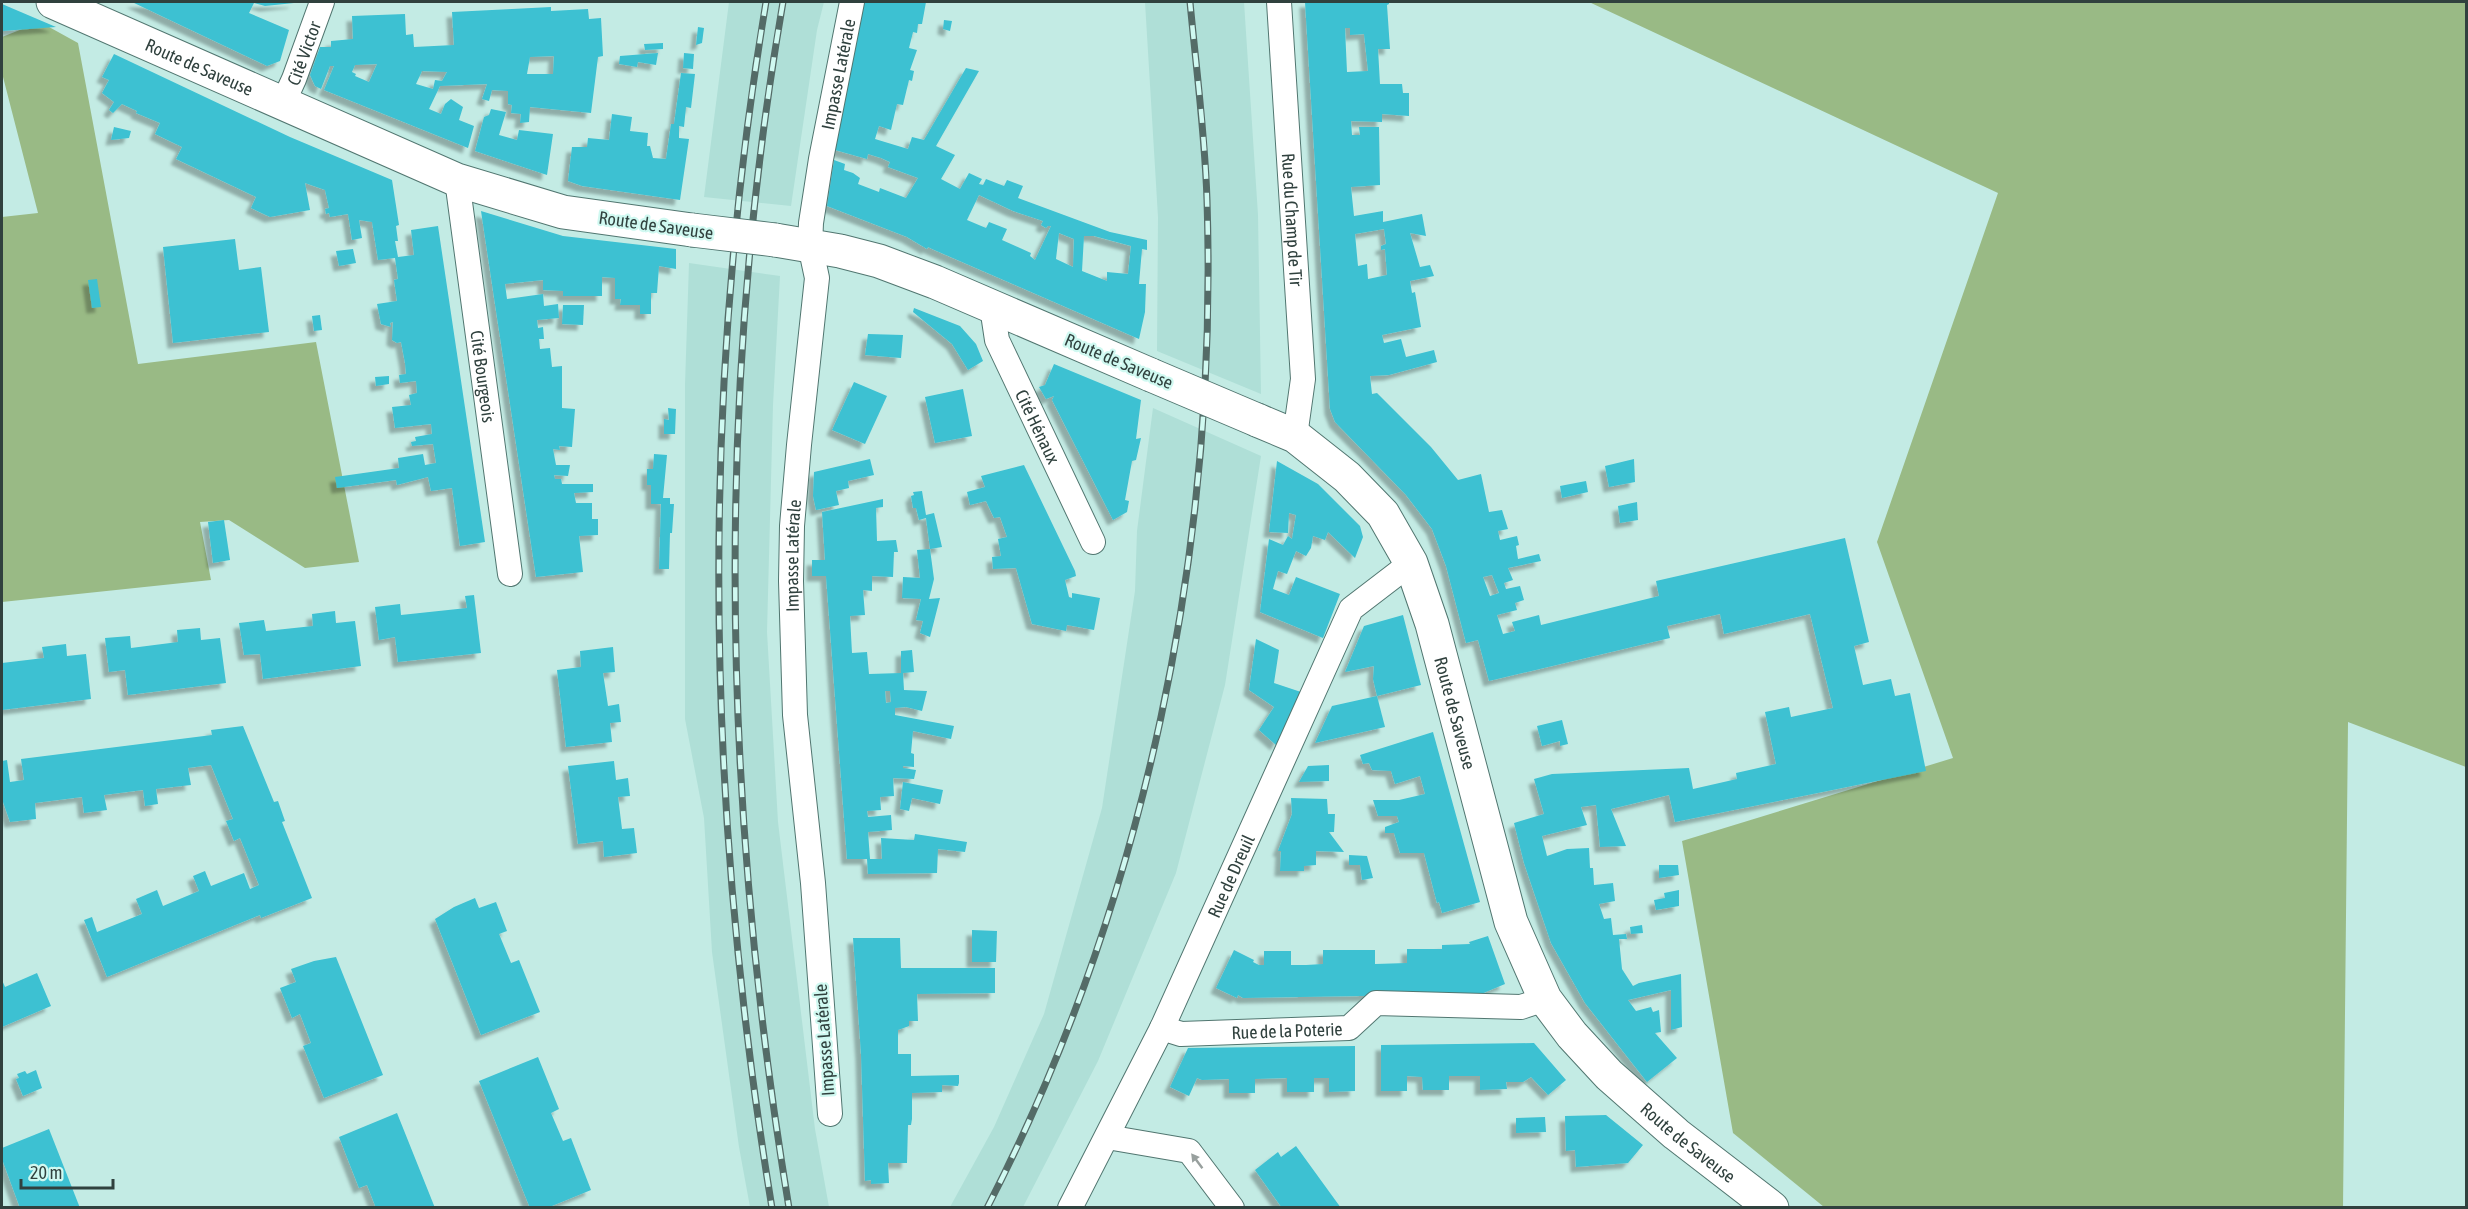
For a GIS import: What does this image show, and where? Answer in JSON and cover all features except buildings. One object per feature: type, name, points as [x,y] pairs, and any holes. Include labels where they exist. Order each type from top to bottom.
[{"type":"main road","name":"Route de Saveuse","points":[[53,2],[457,180],[563,212],[810,245],[879,261],[1295,436],[1347,477],[1383,514],[1411,563],[1432,624],[1511,922],[1545,999],[1572,1035],[1610,1075],[1676,1134],[1772,1208]]},
{"type":"street","name":"Cité Victor","points":[[283,103],[322,2]]},
{"type":"street","name":"Impasse Latérale","points":[[830,1114],[813,884],[795,715],[792,526],[817,278],[810,245],[811,222],[852,2]]},
{"type":"street","name":"Rue du Champ de Tir","points":[[1279,2],[1303,379],[1295,436]]},
{"type":"street","name":"Cité Bourgeois","points":[[457,180],[510,574]]},
{"type":"street","name":"Cité Hénaux","points":[[992,307],[997,340],[1093,542]]},
{"type":"street","name":"Rue de Dreuil","points":[[1071,1208],[1162,1028],[1351,609],[1411,563]]},
{"type":"street","name":"Rue de la Poterie","points":[[1162,1028],[1181,1034],[1349,1028],[1376,1003],[1521,1007],[1545,999]]},
{"type":"street","points":[[1107,1137],[1189,1151],[1232,1208]]},
{"type":"shaded area","points":[[729,2],[824,2],[817,30],[791,206],[704,197]]},
{"type":"shaded area","points":[[1145,2],[1244,2],[1258,215],[1261,394],[1157,351],[1158,217]]},
{"type":"shaded area","points":[[689,263],[780,276],[773,405],[767,632],[778,822],[815,1129],[829,1207],[750,1207],[739,1147],[712,952],[704,818],[685,719],[685,385]]},
{"type":"shaded area","points":[[1153,408],[1261,456],[1225,685],[1176,873],[1098,1061],[1023,1207],[950,1207],[994,1127],[1044,1014],[1102,808],[1135,591],[1137,531]]},
{"type":"green space","points":[[1589,2],[2466,2],[2466,767],[2348,722],[2343,1207],[1824,1207],[1733,1133],[1682,841],[1953,758],[1877,542],[1998,193]]},
{"type":"green space","points":[[40,22],[78,43],[138,364],[316,342],[359,562],[305,568],[229,520],[200,522],[211,580],[2,602],[2,217],[38,213],[2,73],[2,37]]},
{"type":"railway","points":[[766,2],[744,152],[729,303],[721,453],[719,605],[723,756],[734,907],[750,1058],[772,1208]]},
{"type":"railway","points":[[783,2],[761,152],[746,303],[737,453],[735,605],[740,756],[751,907],[767,1058],[789,1208]]},
{"type":"railway","points":[[987,1208],[1043,1090],[1090,969],[1129,845],[1161,718],[1184,590],[1200,460],[1207,330],[1206,175],[1190,2]]}]
